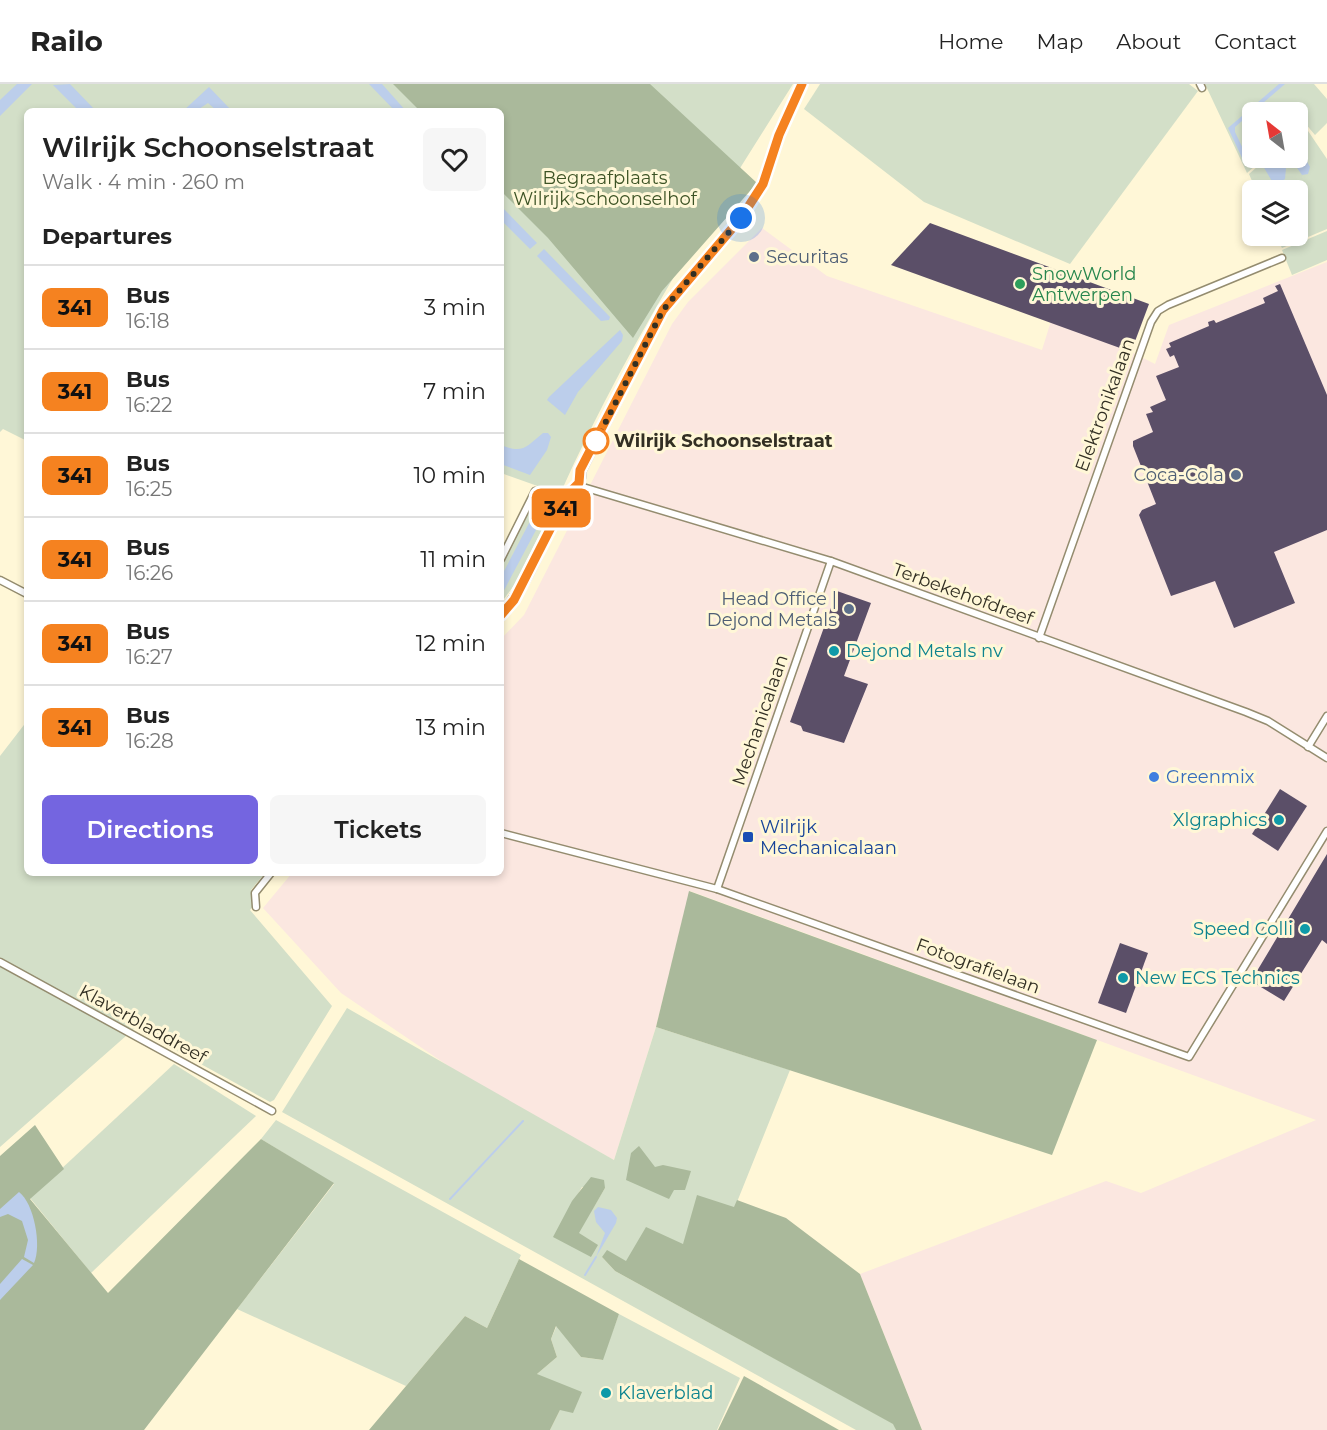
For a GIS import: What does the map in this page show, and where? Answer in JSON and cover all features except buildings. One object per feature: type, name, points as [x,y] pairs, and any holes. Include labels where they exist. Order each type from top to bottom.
[{"type":"street","points":[[504,612],[514,600],[565,500],[579,483],[580,470],[663,310],[741,218],[763,184],[779,135],[802,84]]},
{"type":"street","name":"Elektronikalaan","points":[[1039,638],[1151,322],[1158,311],[1282,258]]},
{"type":"street","name":"Terbekehofdreef","points":[[579,483],[584,487],[831,561],[1268,720],[1327,758]]},
{"type":"street","points":[[504,553],[535,490],[565,500]]},
{"type":"street","name":"Mechanicalaan","points":[[717,889],[831,561]]},
{"type":"street","points":[[0,580],[24,592]]},
{"type":"street","points":[[1308,747],[1327,716]]},
{"type":"street","name":"Fotografielaan","points":[[504,834],[717,889],[1189,1058],[1327,831]]},
{"type":"street","points":[[256,907],[255,892],[268,876]]},
{"type":"street","name":"Klaverbladdreef","points":[[0,962],[272,1112]]},
{"type":"shaded area","points":[[762,228],[827,276],[1042,350],[1051,321],[1116,344],[1155,364],[1169,325],[1327,262],[1327,1430],[922,1430],[860,1274],[1106,1181],[1141,1193],[1316,1120],[690,891],[656,1027],[614,1160],[472,1082],[341,993],[263,908],[290,876],[504,876],[504,636],[524,615],[672,324],[688,302]]},
{"type":"green space","name":"Begraafplaats Wilrijk Schoonselhof","points":[[0,84],[793,84],[699,234],[640,336],[560,494],[504,474],[504,108],[24,108],[24,440],[3,429],[0,432]]},
{"type":"green space","points":[[393,84],[650,84],[757,183],[662,291],[633,338],[548,238],[504,194],[504,108],[417,108]]},
{"type":"green space","points":[[820,84],[1189,84],[1198,91],[1070,264],[924,202],[804,109]]},
{"type":"green space","points":[[1205,84],[1314,84],[1327,99],[1327,123],[1315,135],[1308,127],[1308,102],[1242,102],[1242,162]]},
{"type":"green space","points":[[1308,131],[1327,159],[1327,229],[1308,237],[1308,180],[1252,180],[1249,174],[1256,168],[1308,168]]},
{"type":"green space","points":[[1327,231],[1327,260],[1292,275],[1282,250],[1291,246],[1308,246],[1308,239]]},
{"type":"green space","points":[[542,496],[540,501],[553,507],[515,584],[504,599],[504,558],[533,500]]},
{"type":"green space","points":[[24,725],[24,876],[263,876],[251,890],[259,899],[250,910],[332,1006],[274,1100],[270,1102],[135,1028],[0,1147],[0,756]]},
{"type":"green space","points":[[689,891],[1097,1040],[1052,1155],[656,1027]]},
{"type":"green space","points":[[347,1008],[614,1160],[656,1027],[790,1070],[735,1207],[683,1244],[626,1262],[602,1257],[615,1271],[894,1424],[896,1430],[856,1430],[282,1112]],"holes":[[[582,1187],[605,1188],[578,1233],[565,1217]]]},
{"type":"green space","points":[[174,1064],[256,1116],[91,1273],[30,1198]]},
{"type":"green space","points":[[276,1120],[521,1255],[487,1328],[465,1316],[406,1386],[237,1309],[334,1184],[261,1139]]},
{"type":"green space","points":[[35,1125],[64,1169],[30,1199],[108,1293],[261,1139],[334,1183],[144,1430],[0,1430],[0,1156]]},
{"type":"green space","points":[[639,1146],[655,1167],[663,1165],[691,1171],[685,1190],[674,1190],[669,1199],[626,1180],[631,1153]]},
{"type":"green space","points":[[591,1177],[604,1180],[605,1188],[579,1233],[598,1245],[591,1257],[553,1237],[572,1201]]},
{"type":"green space","points":[[697,1195],[734,1207],[737,1200],[786,1218],[860,1274],[922,1430],[896,1430],[893,1424],[615,1271],[602,1257],[607,1250],[626,1261],[646,1227],[683,1244]]},
{"type":"green space","points":[[519,1259],[619,1314],[603,1360],[581,1357],[556,1326],[551,1339],[557,1357],[537,1374],[582,1392],[573,1413],[560,1410],[550,1430],[369,1430],[465,1316],[487,1328]]},
{"type":"green space","points":[[619,1314],[740,1378],[717,1430],[550,1430],[560,1410],[537,1374],[557,1357],[551,1339],[557,1325],[581,1357],[602,1360]]},
{"type":"green space","points":[[744,1376],[839,1430],[718,1430]]},
{"type":"water","points":[[17,84],[32,84],[0,116],[0,100]]},
{"type":"water","points":[[70,84],[93,108],[76,108],[53,85]]},
{"type":"water","points":[[369,84],[382,84],[403,108],[392,108]]},
{"type":"water","points":[[1279,84],[1285,84],[1264,102],[1258,102]]},
{"type":"water","points":[[209,87],[229,108],[214,108],[208,103],[200,108],[186,108]]},
{"type":"water","points":[[1242,116],[1242,121],[1235,127],[1235,132],[1242,147],[1242,158],[1228,128]]},
{"type":"water","points":[[1308,163],[1310,167],[1308,174],[1302,175],[1297,168],[1308,168]]},
{"type":"water","points":[[1264,168],[1286,168],[1285,179],[1271,180]]},
{"type":"water","points":[[504,209],[537,243],[530,249],[504,223]]},
{"type":"water","points":[[544,249],[610,317],[609,320],[601,321],[537,256]]},
{"type":"water","points":[[620,330],[623,335],[622,341],[578,392],[565,415],[547,400]]},
{"type":"water","points":[[543,433],[548,433],[551,437],[547,450],[530,475],[504,465],[504,446],[519,449]]},
{"type":"water","points":[[538,506],[545,508],[544,515],[504,590],[504,571]]},
{"type":"water","points":[[19,1192],[29,1205],[35,1225],[37,1246],[34,1263],[24,1257],[28,1240],[22,1221],[8,1214],[0,1217],[0,1209]]},
{"type":"water","points":[[598,1207],[611,1210],[617,1218],[596,1257],[605,1233],[596,1222],[594,1211]]},
{"type":"water","points":[[22,1259],[33,1265],[0,1300],[0,1284]]},
{"type":"waterway","points":[[450,1199],[523,1121]]},
{"type":"waterway","points":[[585,1275],[596,1257]]},
{"type":"bus line","name":"341","points":[[504,612],[514,600],[568,494],[579,483],[580,470],[663,310],[741,218],[763,184],[779,135],[802,84]]},
{"type":"place","name":"Securitas","points":[[754,257]]},
{"type":"place","name":"SnowWorld Antwerpen","points":[[1020,284]]},
{"type":"place","name":"Wilrijk Schoonselstraat","points":[[596,441]]},
{"type":"place","name":"Coca-Cola","points":[[1236,475]]},
{"type":"place","name":"Head Office | Dejond Metals","points":[[849,609]]},
{"type":"place","name":"Dejond Metals nv","points":[[834,651]]},
{"type":"place","name":"Greenmix","points":[[1154,777]]},
{"type":"place","name":"Xlgraphics","points":[[1279,820]]},
{"type":"place","name":"Wilrijk Mechanicalaan","points":[[748,837]]},
{"type":"place","name":"Speed Colli","points":[[1305,929]]},
{"type":"place","name":"New ECS Technics","points":[[1123,978]]},
{"type":"place","name":"Klaverblad","points":[[606,1393]]},
{"type":"route","points":[[596,441],[663,310],[741,218]]}]
